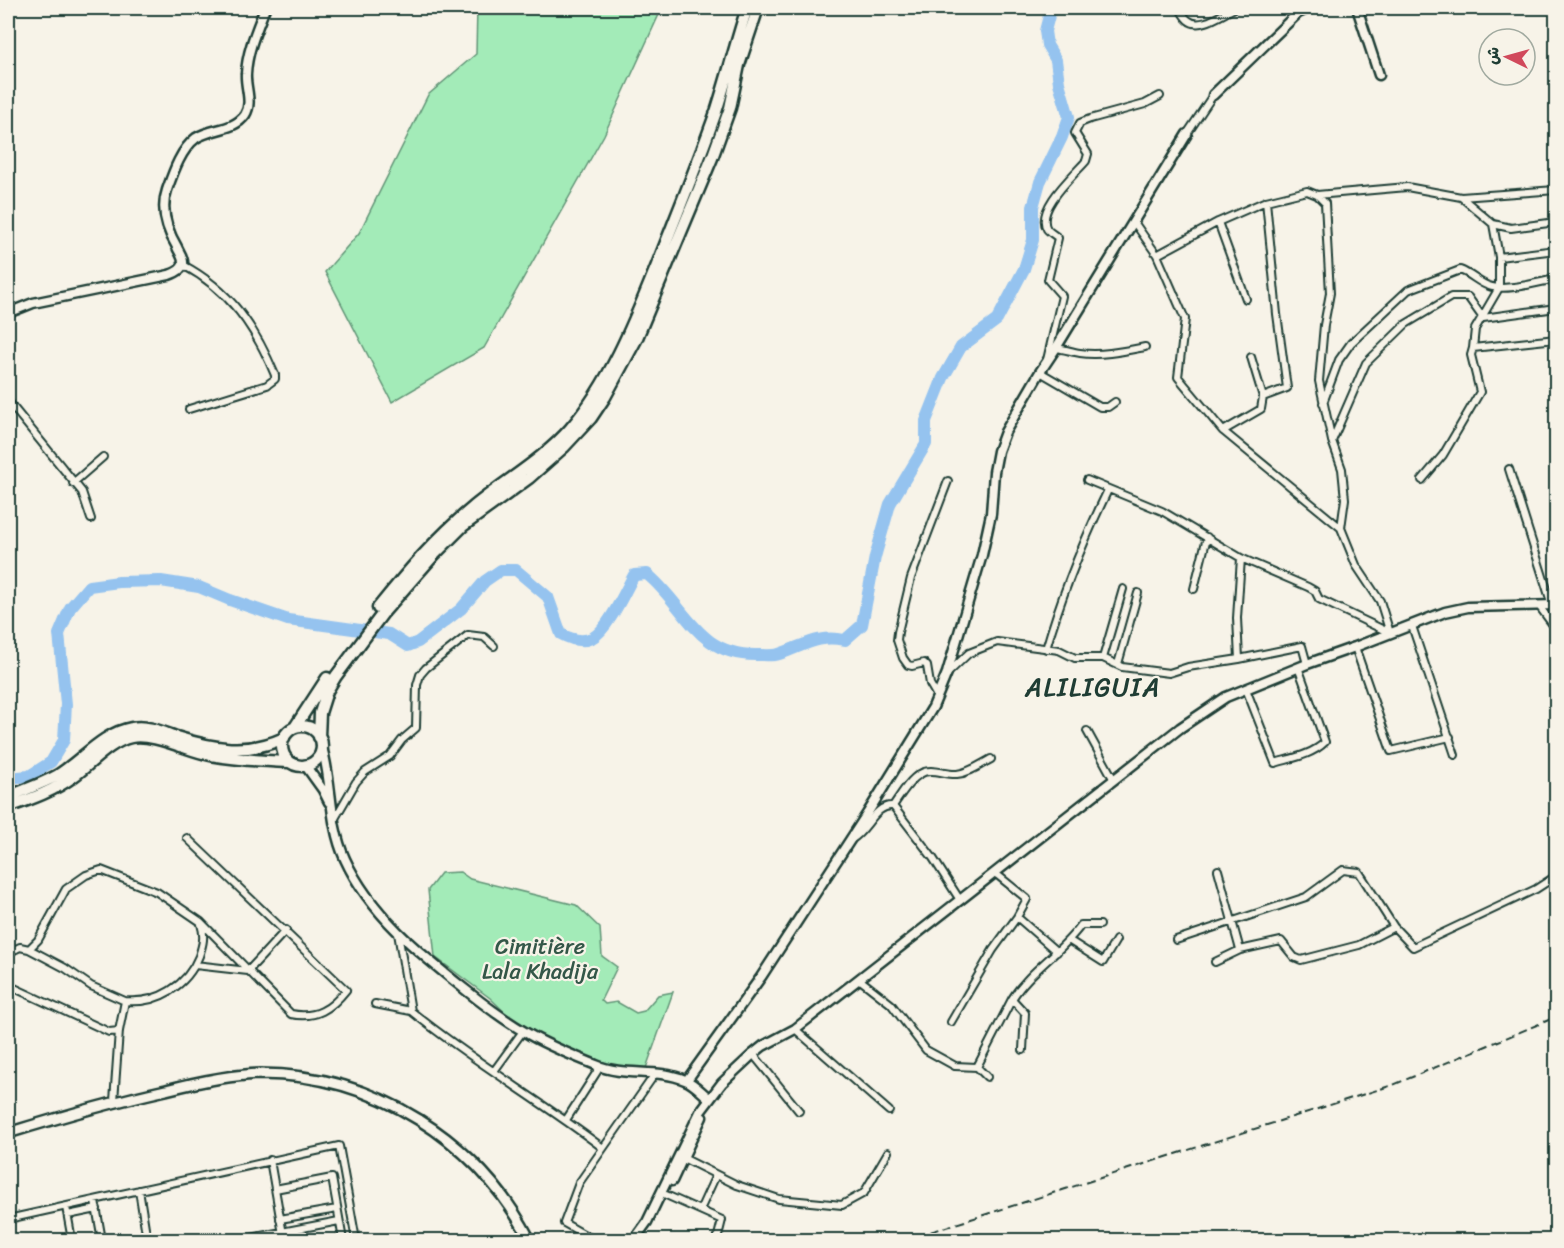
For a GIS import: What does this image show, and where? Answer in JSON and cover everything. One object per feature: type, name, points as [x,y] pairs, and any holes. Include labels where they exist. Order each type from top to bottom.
[{"type":"highway","points":[[373,621],[401,579],[442,534],[544,453],[569,430],[600,386],[630,330],[683,199],[716,110],[747,8]]},
{"type":"highway","points":[[8,798],[59,774],[117,732],[132,728],[145,727],[197,744],[231,750],[252,748],[284,738],[295,727],[328,676],[373,621],[450,539],[478,514],[546,465],[580,431],[605,397],[636,340],[730,108],[739,65],[758,8]]},
{"type":"highway","points":[[8,807],[41,795],[65,782],[113,745],[130,737],[147,737],[210,755],[310,764],[319,755],[320,712],[327,691],[360,637]]},
{"type":"highway","points":[[295,727],[312,729],[320,741]]},
{"type":"highway","points":[[284,738],[282,750],[290,762]]},
{"type":"main road","points":[[8,1133],[114,1101],[216,1079],[260,1074],[325,1081],[389,1102],[424,1121],[450,1140],[495,1186],[530,1240]]},
{"type":"street","points":[[8,313],[33,303],[170,275],[180,270],[183,265],[182,257],[168,229],[165,217],[166,193],[185,150],[194,139],[202,134],[232,125],[246,114],[248,55],[265,8]]},
{"type":"street","points":[[1179,8],[1189,21],[1197,24],[1235,8]]},
{"type":"street","points":[[687,1080],[761,977],[914,739],[937,696],[947,673],[989,524],[993,472],[1005,432],[1158,179],[1213,95],[1298,13],[1309,8]]},
{"type":"street","points":[[1357,8],[1379,75]]},
{"type":"street","points":[[1047,360],[1062,296],[1048,280],[1058,238],[1047,229],[1044,218],[1049,204],[1086,161],[1088,154],[1075,134],[1080,123],[1145,104],[1160,96]]},
{"type":"street","points":[[1317,195],[1407,187],[1461,197],[1557,190]]},
{"type":"street","points":[[1157,255],[1218,222],[1266,201],[1307,191],[1317,195],[1325,203],[1330,293],[1324,324],[1319,381],[1322,404],[1342,469],[1345,499],[1341,528]]},
{"type":"street","points":[[1461,197],[1493,224],[1511,228],[1557,222]]},
{"type":"street","points":[[1263,397],[1287,388],[1266,201]]},
{"type":"street","points":[[1134,222],[1157,255],[1185,319],[1178,377],[1223,431],[1341,528],[1356,566],[1380,601],[1390,633]]},
{"type":"street","points":[[1218,222],[1245,299]]},
{"type":"street","points":[[1422,480],[1443,455],[1480,392],[1472,355],[1475,329],[1499,288],[1499,257],[1493,224]]},
{"type":"street","points":[[1499,257],[1557,250]]},
{"type":"street","points":[[183,265],[200,274],[234,303],[251,328],[275,375],[275,379],[267,385],[189,409]]},
{"type":"street","points":[[1322,404],[1339,360],[1351,343],[1408,290],[1460,270],[1469,273],[1488,286],[1499,288],[1557,279]]},
{"type":"street","points":[[1332,441],[1366,363],[1406,324],[1451,297],[1468,297],[1483,318]]},
{"type":"street","points":[[1483,318],[1557,308]]},
{"type":"street","points":[[1473,348],[1557,339]]},
{"type":"street","points":[[1056,348],[1080,353],[1112,354],[1145,347]]},
{"type":"street","points":[[1223,431],[1261,409],[1263,397],[1251,357]]},
{"type":"street","points":[[1040,372],[1100,407],[1108,407],[1115,402]]},
{"type":"street","points":[[8,401],[82,492],[91,519]]},
{"type":"street","points":[[73,483],[103,457]]},
{"type":"street","points":[[634,1240],[647,1222],[693,1123],[722,1083],[753,1054],[795,1029],[1180,728],[1226,697],[1303,665],[1445,612],[1468,608],[1554,605],[1509,469]]},
{"type":"street","points":[[1087,480],[1162,511],[1241,558],[1316,591],[1319,599],[1390,633]]},
{"type":"street","points":[[937,696],[930,684],[927,666],[924,663],[908,665],[897,640],[911,578],[948,481]]},
{"type":"street","points":[[1046,649],[1059,604],[1081,547],[1108,490]]},
{"type":"street","points":[[1194,589],[1207,537]]},
{"type":"street","points":[[1239,659],[1237,618],[1241,558]]},
{"type":"street","points":[[1103,658],[1123,589]]},
{"type":"street","points":[[1118,664],[1138,593]]},
{"type":"street","points":[[1539,606],[1557,629]]},
{"type":"street","points":[[1412,626],[1455,755]]},
{"type":"street","points":[[334,820],[351,788],[360,777],[387,759],[402,740],[416,728],[417,685],[423,671],[468,635],[484,637],[494,646]]},
{"type":"street","points":[[947,673],[969,653],[997,642],[1059,650],[1075,658],[1103,658],[1122,668],[1169,673],[1188,667],[1302,646],[1303,665],[1325,742],[1304,755],[1275,763],[1246,689]]},
{"type":"street","points":[[1355,647],[1391,751],[1450,737]]},
{"type":"street","points":[[1087,731],[1114,780]]},
{"type":"street","points":[[320,741],[329,780],[337,838],[354,876],[398,933],[435,966],[503,1019],[523,1031],[559,1050],[600,1067],[687,1080],[710,1099]]},
{"type":"street","points":[[893,806],[915,777],[921,773],[928,771],[958,774],[991,759]]},
{"type":"street","points":[[305,765],[323,790],[332,808]]},
{"type":"street","points":[[849,841],[863,832],[880,808],[893,806]]},
{"type":"street","points":[[893,806],[933,858],[960,900]]},
{"type":"street","points":[[29,949],[38,940],[66,889],[86,875],[102,870],[157,892],[201,922],[291,1014],[304,1017],[325,1010],[336,1003],[346,990],[286,930],[187,838]]},
{"type":"street","points":[[1218,870],[1240,950]]},
{"type":"street","points":[[1176,940],[1306,897],[1343,870],[1359,872],[1394,927],[1413,947],[1536,889],[1557,876]]},
{"type":"street","points":[[951,1022],[1026,899],[995,873]]},
{"type":"street","points":[[1017,917],[1057,952]]},
{"type":"street","points":[[8,953],[21,947],[29,949],[65,968],[91,986],[125,1001],[153,999],[164,995],[183,980],[195,965],[204,938],[201,922]]},
{"type":"street","points":[[978,1067],[1012,999],[1022,984],[1070,941],[1082,925],[1100,925]]},
{"type":"street","points":[[1215,962],[1240,950],[1281,941],[1294,957],[1301,960],[1359,945],[1394,927]]},
{"type":"street","points":[[248,971],[286,930]]},
{"type":"street","points":[[398,933],[411,1011]]},
{"type":"street","points":[[1070,941],[1103,962],[1116,940]]},
{"type":"street","points":[[195,965],[248,971]]},
{"type":"street","points":[[859,979],[891,1004],[926,1050],[955,1066],[978,1067],[987,1077]]},
{"type":"street","points":[[8,985],[109,1032],[120,1031]]},
{"type":"street","points":[[1012,999],[1025,1013],[1023,1050]]},
{"type":"street","points":[[114,1101],[125,1001]]},
{"type":"street","points":[[375,1005],[411,1011],[442,1036],[566,1120],[603,1148]]},
{"type":"street","points":[[795,1029],[889,1111]]},
{"type":"street","points":[[494,1071],[523,1031]]},
{"type":"street","points":[[753,1054],[799,1111]]},
{"type":"street","points":[[566,1120],[600,1067]]},
{"type":"street","points":[[594,1240],[564,1223],[579,1183],[655,1074]]},
{"type":"street","points":[[641,1240],[684,1158],[704,1107]]},
{"type":"street","points":[[8,1219],[339,1146],[356,1240]]},
{"type":"street","points":[[684,1158],[737,1185],[779,1199],[842,1205],[864,1193],[888,1152]]},
{"type":"street","points":[[270,1160],[284,1240]]},
{"type":"street","points":[[700,1210],[716,1175]]},
{"type":"street","points":[[275,1189],[332,1178],[343,1240]]},
{"type":"street","points":[[139,1190],[147,1240]]},
{"type":"street","points":[[666,1195],[722,1220],[717,1240]]},
{"type":"street","points":[[95,1201],[102,1240]]},
{"type":"street","points":[[66,1207],[72,1240]]},
{"type":"street","points":[[68,1215],[97,1209]]},
{"type":"street","points":[[280,1219],[337,1209]]},
{"type":"street","points":[[240,1240],[339,1221]]},
{"type":"green space","points":[[477,8],[662,8],[604,135],[484,348],[392,402],[325,272],[359,233],[428,95],[476,54]]},
{"type":"green space","name":"Cimitière Lala Khadija","points":[[460,872],[470,879],[576,905],[600,928],[602,956],[617,967],[601,1000],[605,1004],[617,1002],[636,1013],[644,1011],[658,995],[673,992],[645,1071],[624,1069],[591,1061],[516,1023],[490,998],[435,957],[428,890],[441,873]]},
{"type":"waterway","points":[[8,778],[29,776],[51,762],[64,740],[66,704],[59,634],[70,608],[89,586],[119,582],[161,581],[199,587],[288,620],[389,634],[408,646],[418,642],[461,609],[485,581],[501,570],[516,570],[548,597],[561,634],[580,640],[592,638],[604,627],[616,610],[634,575],[647,574],[706,638],[720,647],[737,653],[774,655],[819,640],[845,640],[862,625],[875,557],[890,504],[926,444],[926,421],[943,378],[961,347],[997,320],[1024,269],[1033,240],[1033,207],[1040,182],[1069,117],[1059,83],[1056,60],[1047,45],[1045,31],[1051,8]]},
{"type":"railway","points":[[905,1240],[1393,1085],[1556,1017]]},
{"type":"district","name":"ALILIGUIA","points":[[1093,687]]}]
